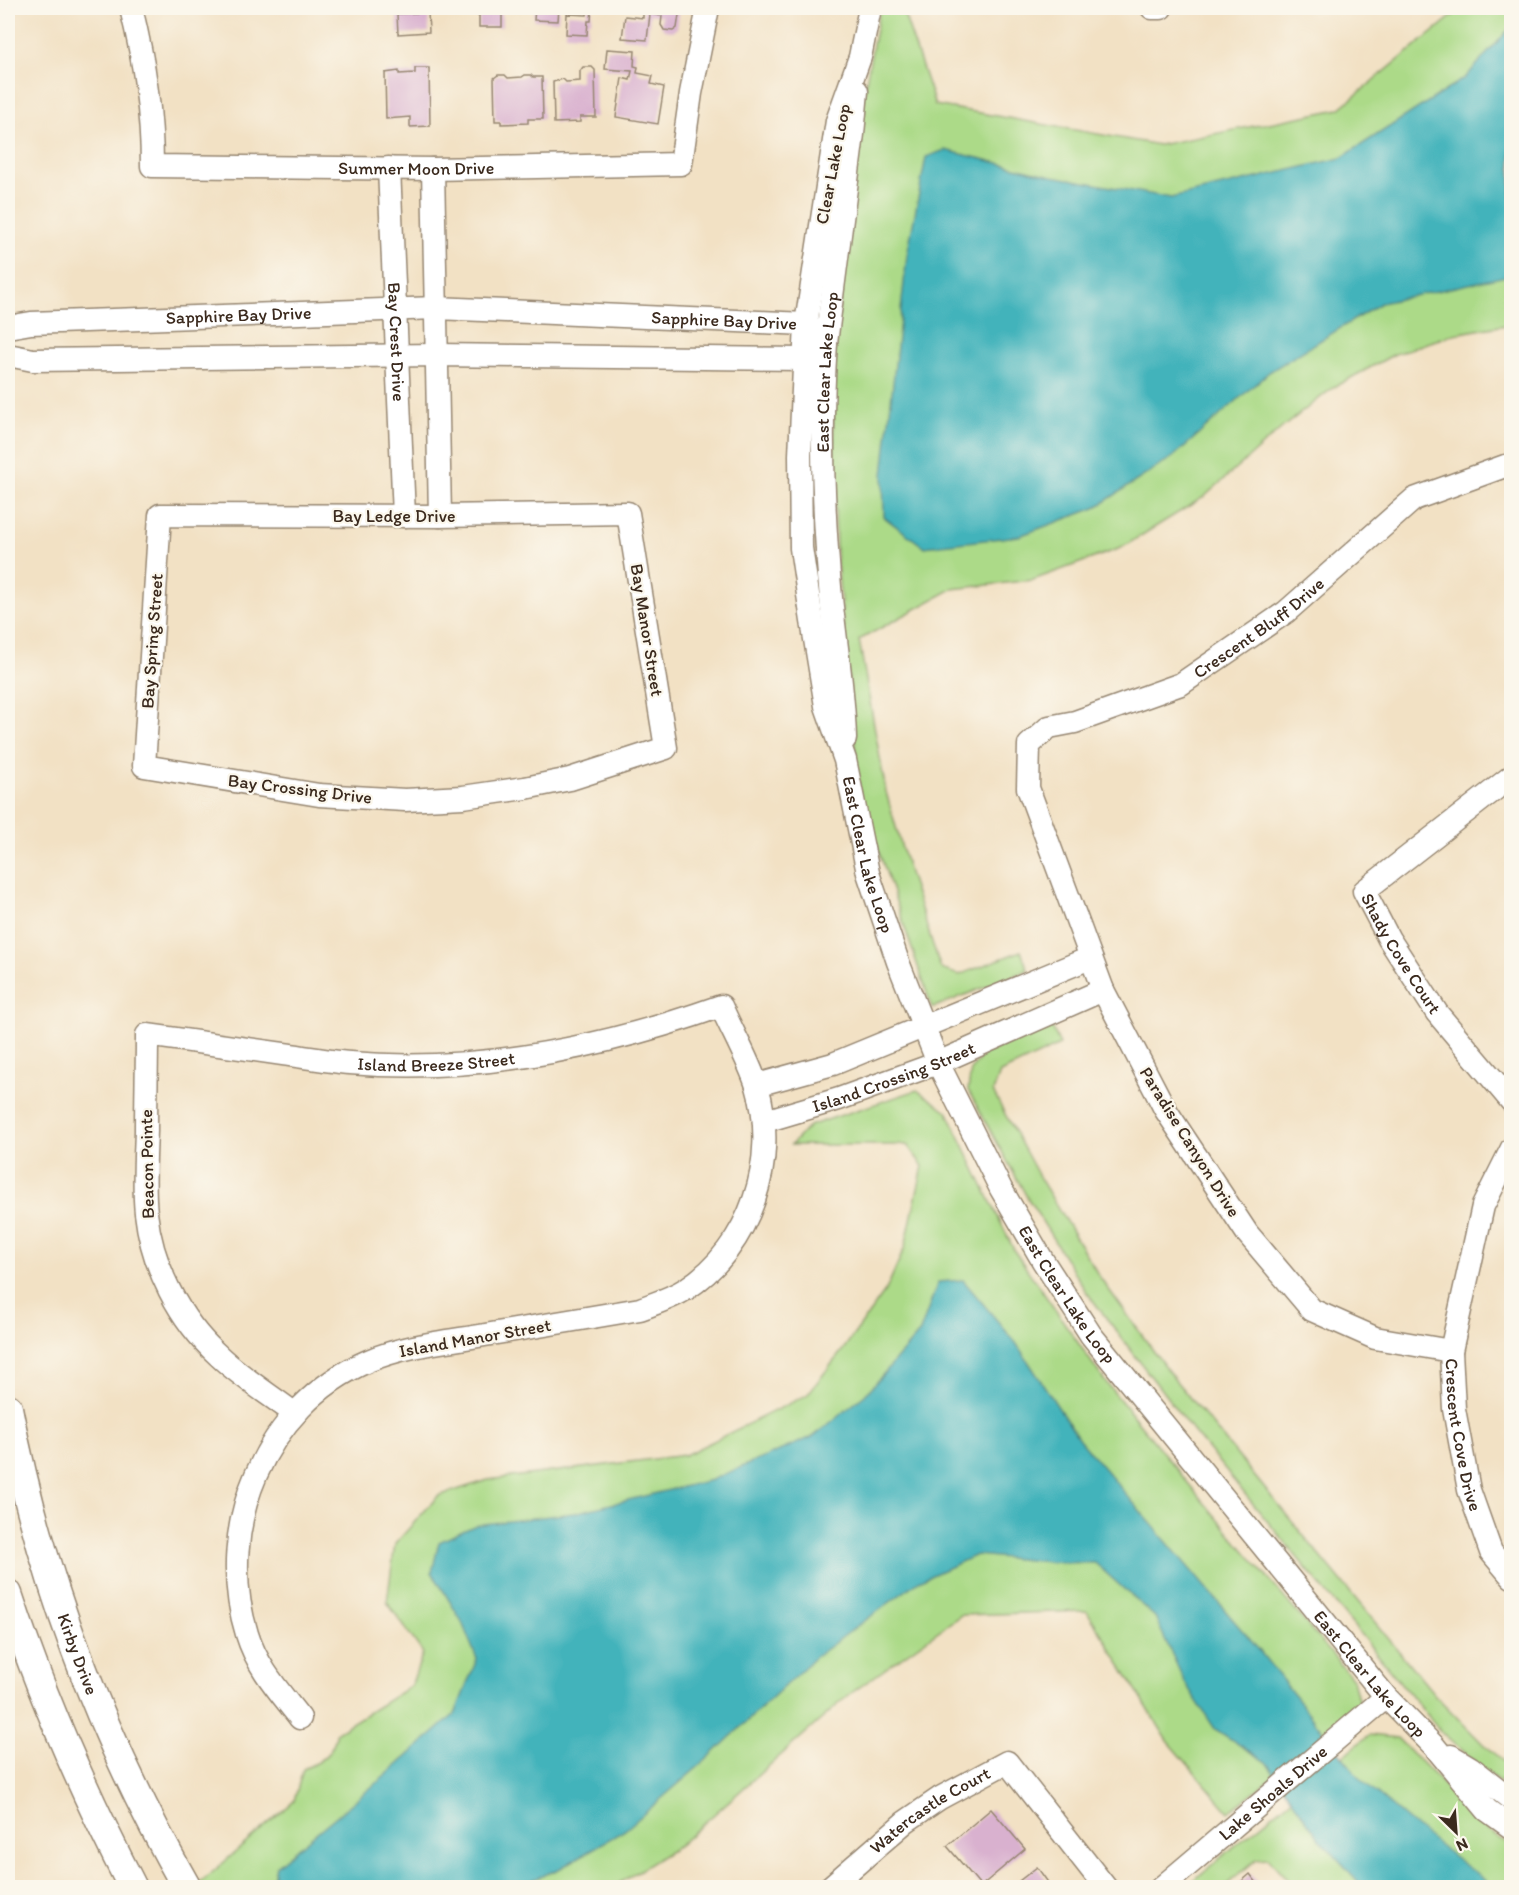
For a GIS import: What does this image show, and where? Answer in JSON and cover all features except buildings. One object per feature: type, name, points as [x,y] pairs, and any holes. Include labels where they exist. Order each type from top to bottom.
[{"type":"main road","name":"Kirby Drive","points":[[9,1423],[14,1472],[71,1637],[103,1720],[142,1804],[187,1887]]},
{"type":"main road","points":[[8,1594],[27,1653],[60,1738],[100,1825],[133,1887]]},
{"type":"street","name":"Summer Moon Drive","points":[[131,8],[148,89],[152,166],[432,169],[681,164],[691,93],[708,8]]},
{"type":"street","name":"Clear Lake Loop","points":[[806,324],[837,121],[860,57],[870,8]]},
{"type":"street","points":[[1152,8],[1161,8]]},
{"type":"street","name":"East Clear Lake Loop","points":[[845,760],[844,711],[831,596],[824,473],[824,375],[860,57]]},
{"type":"street","name":"Bay Crest Drive","points":[[390,168],[404,516]]},
{"type":"street","points":[[432,169],[440,516]]},
{"type":"street","name":"Sapphire Bay Drive","points":[[8,327],[30,323],[435,308],[806,324],[826,343],[804,359],[436,355],[33,360],[8,355]]},
{"type":"street","name":"East Clear Lake Loop","points":[[806,324],[800,455],[801,548],[826,706],[845,760],[868,873],[898,962],[938,1063],[1001,1189],[1090,1335],[1386,1697],[1434,1746],[1487,1810],[1512,1828]]},
{"type":"street","name":"Crescent Bluff Drive","points":[[1029,788],[1029,745],[1049,727],[1075,722],[1181,684],[1286,612],[1414,499],[1512,465]]},
{"type":"street","name":"Bay Ledge Drive","points":[[160,515],[440,516],[628,513]]},
{"type":"street","name":"Bay Manor Street","points":[[628,513],[666,748]]},
{"type":"street","name":"Bay Spring Street","points":[[144,766],[160,515]]},
{"type":"street","name":"Bay Crossing Drive","points":[[144,766],[319,795],[405,800],[463,797],[525,788],[570,779],[666,748]]},
{"type":"street","name":"Shady Cove Court","points":[[1512,776],[1364,891],[1389,939],[1437,1013],[1512,1102]]},
{"type":"street","name":"Paradise Canyon Drive","points":[[1029,788],[1103,990],[1165,1109],[1247,1233],[1312,1310],[1375,1338],[1451,1350]]},
{"type":"street","name":"Island Crossing Street","points":[[757,1085],[833,1064],[1090,958]]},
{"type":"street","name":"Island Crossing Street","points":[[765,1121],[839,1099],[938,1063],[1103,990]]},
{"type":"street","points":[[1008,992],[1022,1026]]},
{"type":"street","name":"Island Breeze Street","points":[[147,1035],[351,1063],[419,1065],[477,1062],[537,1055],[672,1024],[721,1006]]},
{"type":"street","name":"Island Manor Street","points":[[300,1718],[260,1666],[247,1635],[239,1604],[236,1571],[237,1541],[243,1509],[254,1478],[269,1448],[295,1414],[316,1394],[341,1376],[368,1362],[398,1351],[640,1309],[666,1300],[686,1289],[710,1270],[729,1250],[753,1206],[760,1179],[765,1121],[757,1085],[721,1006]]},
{"type":"street","name":"Beacon Pointe","points":[[147,1035],[146,1214],[162,1275],[177,1304],[197,1333],[219,1357],[295,1414]]},
{"type":"street","name":"Crescent Cove Drive","points":[[1512,1148],[1483,1206],[1451,1350],[1454,1408],[1470,1490],[1491,1552],[1512,1577]]},
{"type":"street","name":"Lake Shoals Drive","points":[[1161,1887],[1386,1697]]},
{"type":"street","name":"East Clear Lake Loop","points":[[1434,1746],[1471,1768],[1512,1800]]},
{"type":"street","name":"Watercastle Court","points":[[829,1887],[905,1822],[940,1798],[1007,1762],[1106,1887]]},
{"type":"green space","points":[[880,8],[902,8],[935,105],[1159,145],[1339,109],[1462,8],[1511,8],[1511,324],[1454,334],[1395,354],[1334,387],[1283,427],[1204,497],[1121,548],[1033,580],[952,589],[859,640],[886,792],[909,873],[941,969],[959,975],[1021,951],[1028,970],[932,1008],[860,795],[836,553],[832,369],[864,92]]},
{"type":"green space","points":[[1051,1024],[1060,1045],[1000,1073],[993,1092],[1041,1180],[1099,1276],[1171,1375],[1435,1695],[1483,1744],[1511,1768],[1511,1792],[1441,1732],[1188,1425],[1085,1290],[1027,1197],[968,1090],[971,1070],[983,1054]]},
{"type":"green space","points":[[917,1090],[947,1111],[1015,1252],[1104,1380],[1353,1679],[1360,1707],[1229,1812],[1168,1741],[1087,1611],[961,1615],[850,1694],[677,1847],[613,1887],[202,1888],[199,1884],[294,1801],[303,1769],[316,1763],[330,1751],[337,1732],[411,1686],[423,1653],[387,1602],[395,1544],[438,1496],[488,1480],[685,1455],[807,1395],[886,1290],[905,1247],[923,1166],[907,1145],[791,1145],[809,1126]]},
{"type":"green space","points":[[1369,1735],[1397,1738],[1488,1830],[1511,1846],[1511,1887],[1294,1887],[1268,1858],[1257,1859],[1224,1887],[1184,1888]]},
{"type":"water","points":[[1511,27],[1511,275],[1381,303],[1269,372],[1173,457],[1095,508],[1019,536],[924,547],[884,517],[883,475],[907,255],[926,157],[945,150],[1052,176],[1171,198],[1341,158],[1465,78]]},
{"type":"water","points":[[963,1280],[1016,1343],[1079,1439],[1258,1649],[1361,1780],[1423,1833],[1494,1887],[1363,1887],[1319,1838],[1266,1762],[1215,1729],[1185,1683],[1155,1617],[1095,1563],[1049,1562],[976,1555],[919,1581],[814,1658],[705,1761],[625,1830],[559,1869],[515,1887],[271,1888],[276,1866],[385,1776],[455,1714],[477,1659],[461,1620],[432,1572],[439,1542],[476,1525],[574,1513],[711,1480],[812,1437],[865,1395],[920,1332],[938,1282]]}]
